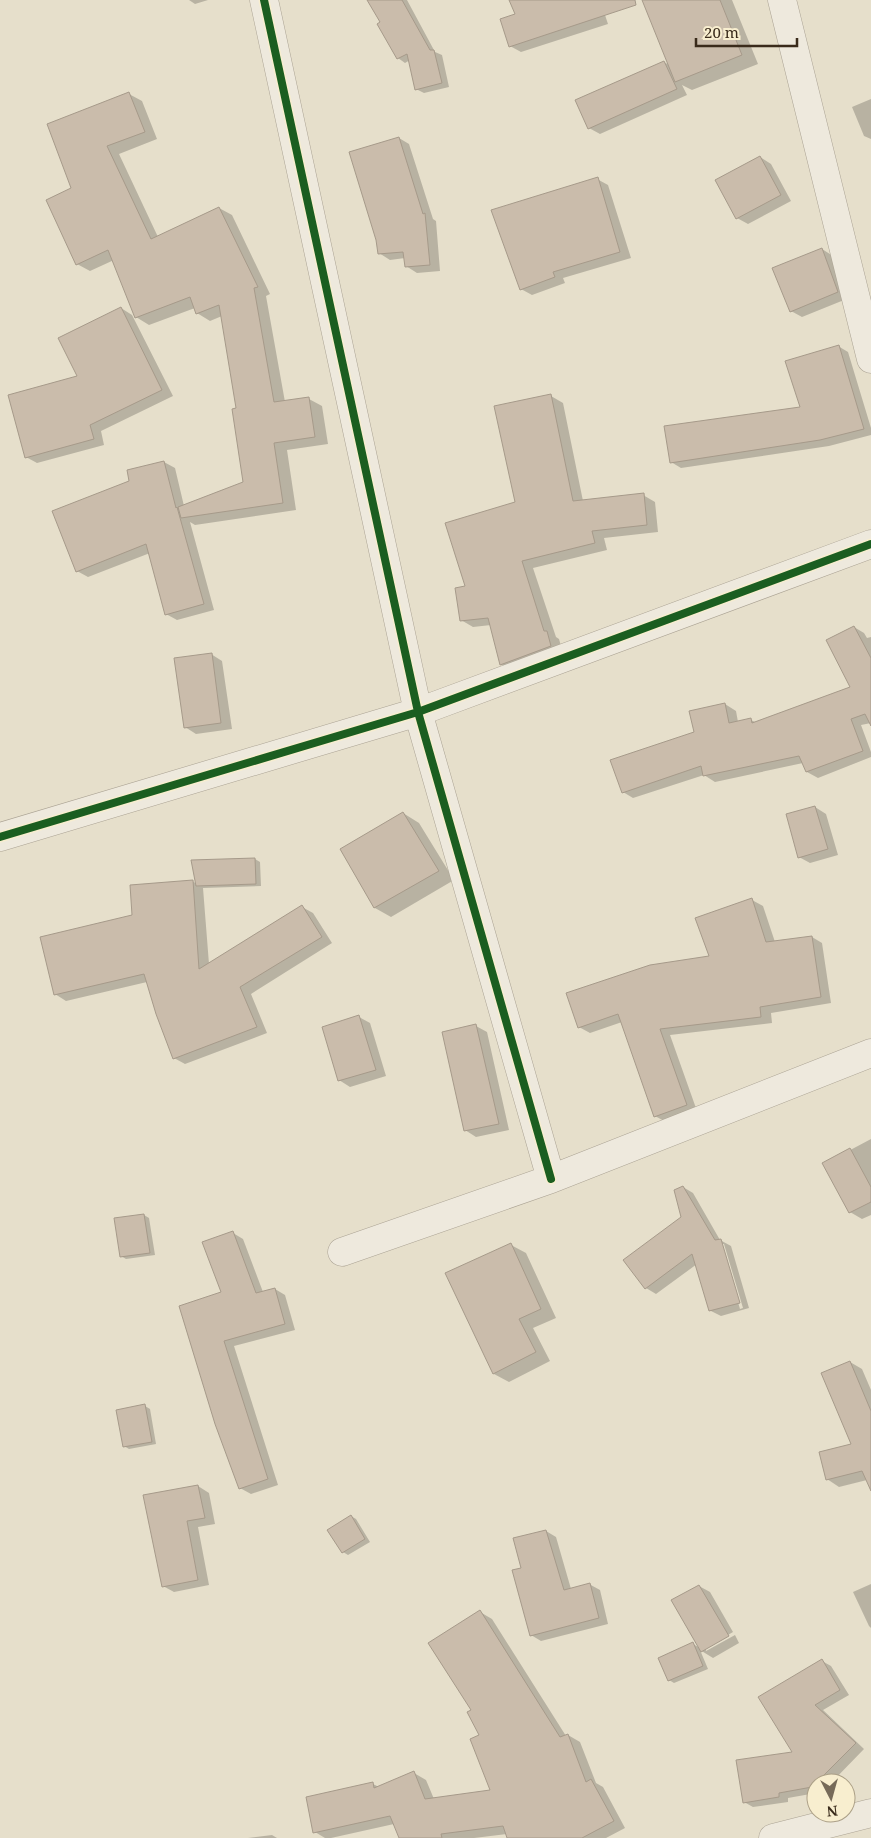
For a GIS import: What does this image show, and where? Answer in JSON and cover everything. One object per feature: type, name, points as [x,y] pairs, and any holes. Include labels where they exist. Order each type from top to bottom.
[{"type":"street","points":[[264,0],[418,712],[551,1179]]},
{"type":"street","points":[[782,0],[871,359]]},
{"type":"street","points":[[0,837],[418,712],[871,544]]},
{"type":"street","points":[[342,1252],[551,1179],[871,1053]]},
{"type":"street","points":[[773,1838],[871,1813]]},
{"type":"building","points":[[367,0],[402,0],[430,50],[434,50],[442,83],[415,90],[407,54],[397,59],[377,24],[380,22]]},
{"type":"building","points":[[509,0],[635,0],[636,5],[509,47],[500,19],[515,14]]},
{"type":"building","points":[[642,0],[720,0],[742,55],[675,82]]},
{"type":"building","points":[[664,61],[677,89],[588,129],[575,100]]},
{"type":"building","points":[[129,92],[145,132],[107,146],[151,239],[219,207],[258,287],[254,288],[274,402],[309,397],[315,437],[274,443],[283,503],[181,518],[178,507],[243,482],[232,409],[236,408],[219,305],[196,314],[190,297],[135,318],[108,250],[76,265],[46,200],[71,188],[47,124]]},
{"type":"building","points":[[399,137],[423,214],[425,213],[430,265],[405,267],[403,252],[378,254],[376,240],[349,152]]},
{"type":"building","points":[[760,156],[781,195],[736,219],[715,180]]},
{"type":"building","points":[[598,177],[620,252],[553,272],[555,277],[520,290],[491,210]]},
{"type":"building","points":[[822,248],[838,292],[790,312],[772,268]]},
{"type":"building","points":[[121,307],[162,390],[90,425],[94,439],[25,458],[8,395],[77,376],[58,338]]},
{"type":"building","points":[[839,345],[864,429],[820,440],[670,463],[664,426],[800,407],[785,361]]},
{"type":"building","points":[[551,394],[573,501],[644,493],[647,525],[592,531],[595,543],[522,561],[544,631],[547,631],[551,646],[500,665],[488,618],[460,621],[455,588],[465,586],[445,523],[515,502],[494,406]]},
{"type":"building","points":[[164,461],[204,604],[165,615],[146,544],[76,572],[52,511],[129,481],[127,470]]},
{"type":"building","points":[[854,626],[871,658],[871,726],[865,714],[851,719],[863,751],[806,772],[799,756],[703,776],[701,766],[622,793],[610,760],[694,732],[689,711],[725,703],[729,723],[751,718],[752,723],[850,687],[826,640]]},
{"type":"building","points":[[212,653],[221,723],[184,728],[174,658]]},
{"type":"building","points":[[815,806],[828,849],[798,858],[786,814]]},
{"type":"building","points":[[403,812],[439,871],[374,908],[340,849]]},
{"type":"building","points":[[255,858],[256,884],[196,886],[191,860]]},
{"type":"building","points":[[193,880],[199,969],[302,905],[322,937],[240,987],[257,1027],[173,1059],[156,1014],[144,974],[54,995],[40,937],[132,915],[130,885]]},
{"type":"building","points":[[752,898],[766,942],[812,936],[821,997],[760,1007],[761,1017],[660,1029],[687,1105],[654,1117],[618,1014],[578,1028],[566,993],[650,965],[709,956],[695,918]]},
{"type":"building","points":[[359,1015],[376,1070],[338,1081],[322,1027]]},
{"type":"building","points":[[476,1024],[499,1124],[464,1131],[442,1032]]},
{"type":"building","points":[[850,1148],[871,1187],[871,1202],[849,1213],[822,1163]]},
{"type":"building","points":[[683,1186],[715,1240],[721,1239],[740,1303],[709,1311],[692,1254],[645,1289],[623,1260],[681,1217],[674,1190]]},
{"type":"building","points":[[144,1214],[150,1253],[120,1257],[114,1218]]},
{"type":"building","points":[[233,1231],[256,1293],[275,1288],[285,1324],[224,1341],[268,1479],[239,1489],[215,1424],[179,1306],[221,1292],[202,1242]]},
{"type":"building","points":[[511,1243],[541,1309],[519,1319],[536,1352],[493,1374],[445,1273]]},
{"type":"building","points":[[850,1361],[871,1411],[871,1491],[862,1471],[826,1480],[819,1452],[851,1444],[821,1373]]},
{"type":"building","points":[[145,1404],[152,1442],[123,1447],[116,1410]]},
{"type":"building","points":[[198,1485],[205,1518],[187,1521],[198,1580],[162,1587],[143,1495]]},
{"type":"building","points":[[351,1515],[365,1539],[342,1553],[327,1530]]},
{"type":"building","points":[[546,1530],[564,1590],[590,1583],[599,1618],[530,1636],[512,1570],[521,1568],[513,1538]]},
{"type":"building","points":[[699,1585],[729,1636],[701,1652],[671,1600]]},
{"type":"building","points":[[480,1610],[560,1737],[568,1734],[586,1782],[591,1779],[614,1821],[582,1838],[507,1838],[503,1826],[441,1834],[442,1838],[399,1838],[390,1816],[313,1833],[306,1797],[373,1782],[374,1788],[414,1771],[425,1799],[490,1790],[470,1739],[479,1735],[467,1712],[471,1710],[428,1643]]},
{"type":"building","points":[[693,1642],[703,1666],[668,1681],[658,1658]]},
{"type":"building","points":[[822,1659],[840,1690],[815,1705],[856,1743],[826,1773],[806,1773],[806,1788],[779,1793],[779,1797],[743,1803],[736,1760],[792,1752],[758,1697]]},
{"type":"cycle path","points":[[264,0],[418,712],[551,1179]]},
{"type":"cycle path","points":[[0,837],[418,712],[871,544]]}]
